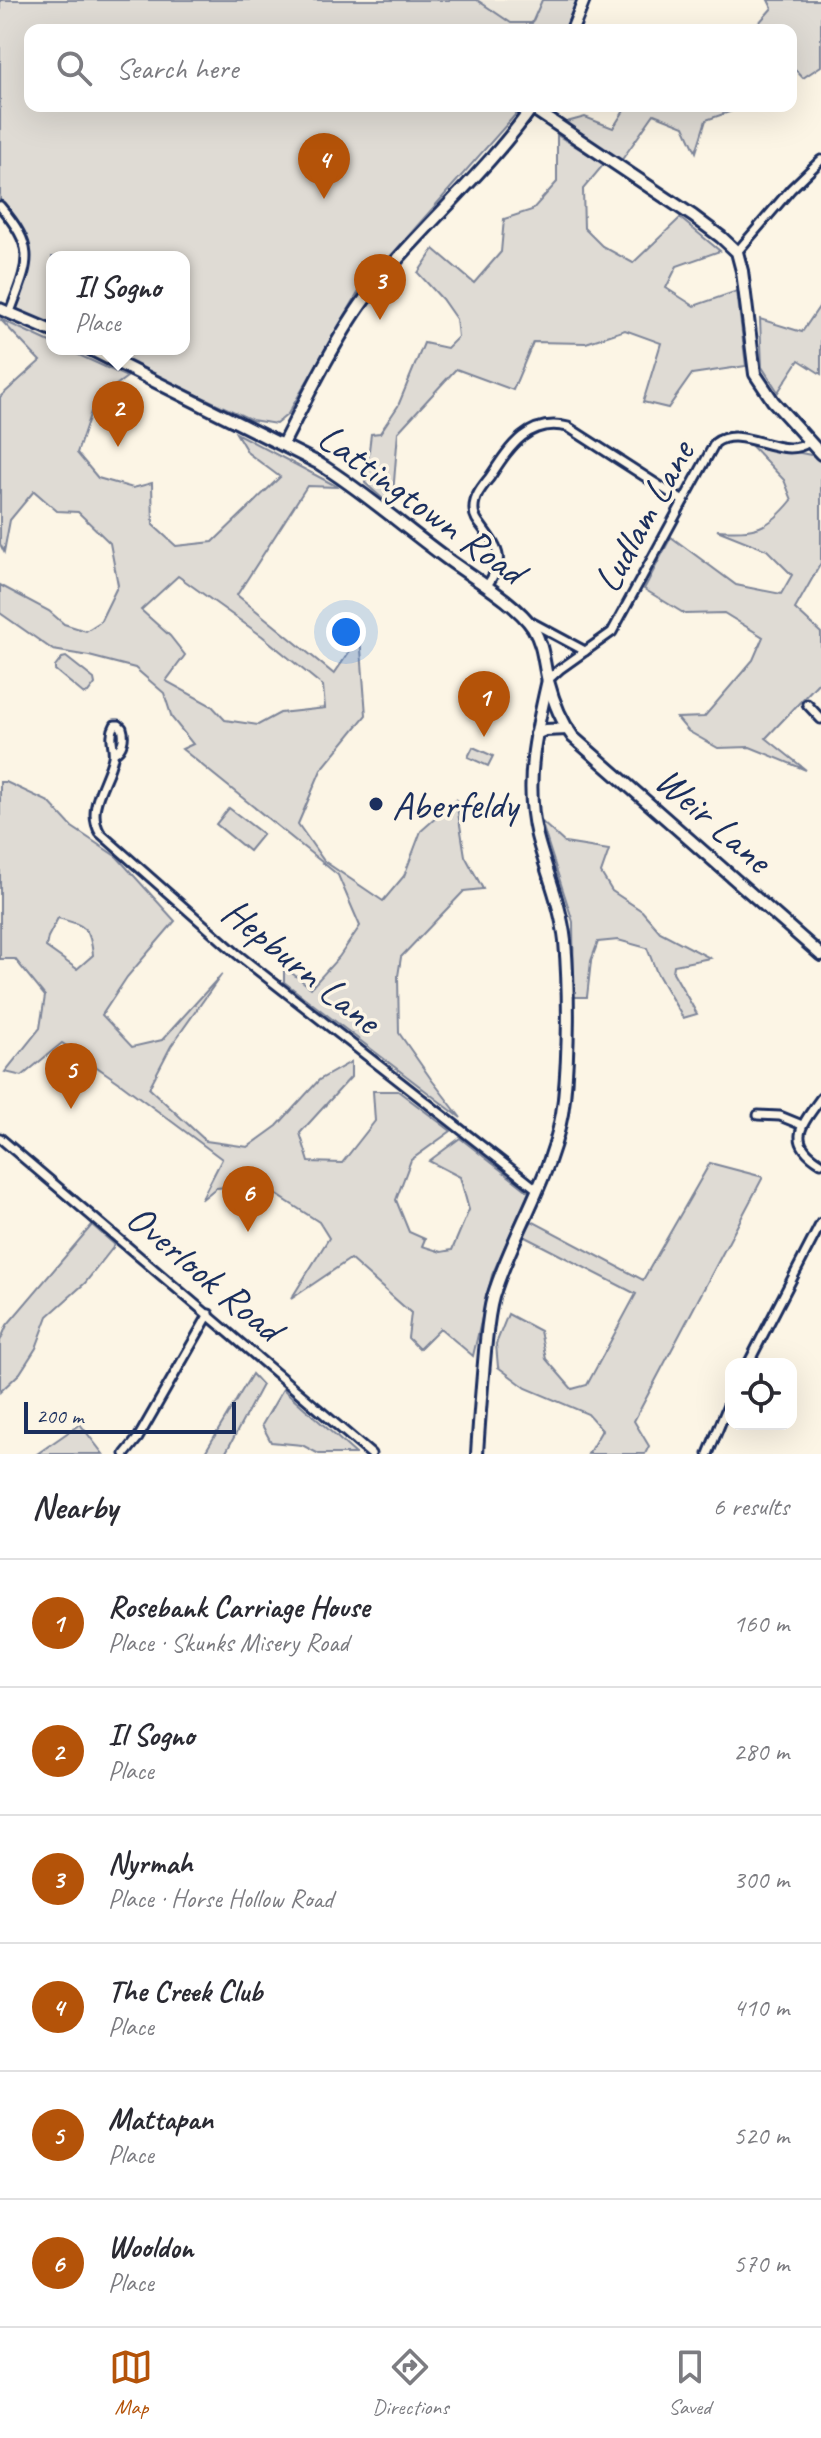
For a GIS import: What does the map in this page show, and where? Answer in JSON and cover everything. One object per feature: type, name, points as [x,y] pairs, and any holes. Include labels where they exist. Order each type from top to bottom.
[{"type":"main road","points":[[574,24],[584,0]]},
{"type":"main road","points":[[283,444],[364,301],[529,112]]},
{"type":"main road","points":[[540,112],[693,216],[737,252],[755,374],[773,401],[821,454]]},
{"type":"main road","points":[[551,112],[553,122]]},
{"type":"main road","points":[[5,310],[46,328]]},
{"type":"main road","name":"Lattingtown Road","points":[[102,355],[283,444],[350,482],[517,610],[527,620],[545,656],[548,680]]},
{"type":"main road","points":[[477,1454],[491,1302],[554,1148],[564,1100],[567,984],[562,923],[533,815],[531,765],[548,680]]},
{"type":"main road","name":"Weir Lane","points":[[548,680],[568,729],[592,755],[821,955]]},
{"type":"main road","points":[[536,734],[545,730],[568,729]]},
{"type":"street","points":[[737,252],[791,189],[821,160]]},
{"type":"street","points":[[0,206],[21,233],[26,257],[23,277],[5,310]]},
{"type":"street","points":[[486,587],[497,571],[499,556],[497,548],[475,517],[475,501],[509,449],[536,428],[550,425],[568,427],[683,501]]},
{"type":"street","name":"Ludlam Lane","points":[[548,680],[605,639],[618,623],[706,456],[721,438],[731,436],[787,448],[797,448],[809,442]]},
{"type":"street","points":[[527,620],[585,651]]},
{"type":"street","points":[[807,704],[821,719]]},
{"type":"street","name":"Hepburn Lane","points":[[114,753],[95,813],[100,833],[237,954],[538,1190]]},
{"type":"street","points":[[821,1098],[802,1125],[799,1139],[807,1155],[821,1163]]},
{"type":"street","points":[[758,1115],[780,1116],[802,1125]]},
{"type":"street","name":"Overlook Road","points":[[0,1138],[371,1454]]},
{"type":"street","points":[[751,1358],[821,1223]]},
{"type":"street","points":[[125,1454],[138,1438],[209,1314]]},
{"type":"street","points":[[708,1454],[725,1413]]},
{"type":"shaded area","points":[[0,0],[477,0],[511,23],[532,23],[542,0],[577,0],[567,24],[24,24],[24,112],[518,112],[358,293],[288,414],[276,424],[252,420],[111,355],[190,355],[190,251],[46,251],[46,324],[13,309],[28,258],[28,243],[24,232],[0,201]]},
{"type":"shaded area","points":[[435,0],[577,0],[567,24],[472,24]]},
{"type":"shaded area","points":[[768,0],[821,0],[821,66],[803,78],[797,72],[797,24],[758,24],[772,8]]},
{"type":"shaded area","points":[[623,112],[729,112],[706,120],[696,152],[684,126],[654,114],[621,161],[563,123],[585,117],[613,128]]},
{"type":"shaded area","points":[[557,135],[604,164],[583,189],[584,228],[602,246],[633,263],[680,218],[720,251],[677,266],[666,288],[694,306],[737,291],[746,366],[692,374],[668,408],[643,402],[661,343],[625,330],[586,343],[533,342],[513,390],[456,369],[398,432],[392,507],[365,483],[371,434],[380,433],[398,406],[424,343],[447,348],[458,337],[456,319],[418,273],[434,249],[474,283],[501,252],[504,219],[532,210],[557,182]]},
{"type":"shaded area","points":[[821,304],[821,374],[799,360],[778,392],[762,367],[760,319],[802,332]]},
{"type":"shaded area","points":[[0,319],[46,340],[46,355],[79,355],[127,377],[101,396],[93,406],[77,453],[98,478],[133,488],[152,483],[153,525],[176,546],[213,542],[280,477],[248,453],[236,433],[338,487],[307,486],[237,595],[334,674],[360,636],[366,715],[321,770],[298,824],[324,861],[383,901],[404,876],[421,831],[456,800],[465,856],[483,889],[464,891],[401,957],[398,976],[399,1033],[461,1118],[284,982],[284,967],[311,988],[339,957],[360,926],[338,875],[182,749],[193,744],[172,718],[164,693],[135,668],[53,650],[0,613],[0,585],[49,611],[64,624],[86,631],[100,622],[118,585],[110,543],[78,512],[57,511],[34,491],[10,520],[4,552],[0,544],[0,397],[40,361]],"holes":[[[178,576],[262,636],[323,686],[325,708],[280,713],[258,725],[225,720],[212,706],[166,681],[185,655],[170,636],[141,610]]]},
{"type":"shaded area","points":[[749,443],[816,456],[821,462],[821,563],[795,609],[821,633],[821,680],[766,738],[806,770],[750,747],[718,748],[688,731],[677,718],[704,717],[753,660],[763,637],[724,613],[685,614],[644,589],[671,537],[736,585],[781,594],[792,575],[767,550],[717,530],[760,527],[776,518],[792,500],[784,480]]},
{"type":"shaded area","points":[[66,657],[94,679],[95,684],[88,693],[84,694],[55,670],[62,658]]},
{"type":"shaded area","points":[[473,747],[493,756],[488,766],[468,757]]},
{"type":"shaded area","points":[[0,782],[6,782],[49,802],[72,827],[117,857],[175,921],[127,977],[102,1015],[132,1047],[162,1040],[222,974],[171,1046],[149,1088],[206,1141],[248,1147],[277,1126],[319,1080],[351,1062],[351,1077],[300,1133],[309,1162],[342,1163],[375,1121],[373,1091],[398,1091],[451,1131],[411,1160],[396,1200],[409,1232],[425,1239],[422,1246],[441,1252],[452,1250],[469,1210],[460,1177],[429,1161],[460,1138],[529,1192],[492,1275],[473,1356],[440,1328],[419,1349],[408,1338],[411,1313],[350,1259],[291,1299],[329,1238],[319,1222],[260,1184],[216,1188],[201,1200],[222,1159],[62,1043],[22,1076],[5,1072],[40,1028],[45,996],[15,959],[0,959]],"holes":[[[58,918],[80,926],[88,933],[93,955],[77,969],[46,947]]]},
{"type":"shaded area","points":[[229,808],[263,834],[249,851],[216,824]]},
{"type":"shaded area","points":[[541,821],[565,843],[609,850],[601,873],[612,891],[642,911],[660,932],[710,958],[674,965],[673,972],[697,1014],[683,1018],[657,973],[647,948],[618,940],[598,942],[591,961],[587,997],[574,997],[573,922]]},
{"type":"shaded area","points":[[710,1163],[763,1177],[634,1421],[649,1446],[645,1454],[588,1454],[602,1430],[588,1414],[526,1388],[498,1367],[496,1344],[508,1314],[540,1331],[546,1359],[572,1389],[587,1385],[636,1294],[523,1236],[532,1221],[643,1280]]},
{"type":"shaded area","points":[[92,1225],[115,1245],[85,1283],[48,1316],[36,1348],[20,1373],[0,1392],[0,1341],[7,1325]]},
{"type":"shaded area","points":[[252,1374],[262,1385],[225,1454],[204,1454]]},
{"type":"shaded area","points":[[283,1389],[356,1454],[319,1454],[302,1445],[271,1442],[262,1425]]},
{"type":"shaded area","points":[[80,1424],[103,1454],[37,1454]]},
{"type":"place","name":"The Creek Club","points":[[324,199]]},
{"type":"place","name":"Nyrmah","points":[[380,320]]},
{"type":"place","name":"Il Sogno","points":[[118,447]]},
{"type":"place","name":"Rosebank Carriage House","points":[[484,737]]},
{"type":"place","name":"Aberfeldy","points":[[376,804]]},
{"type":"place","name":"Mattapan","points":[[71,1109]]},
{"type":"place","name":"Wooldon","points":[[248,1232]]}]
